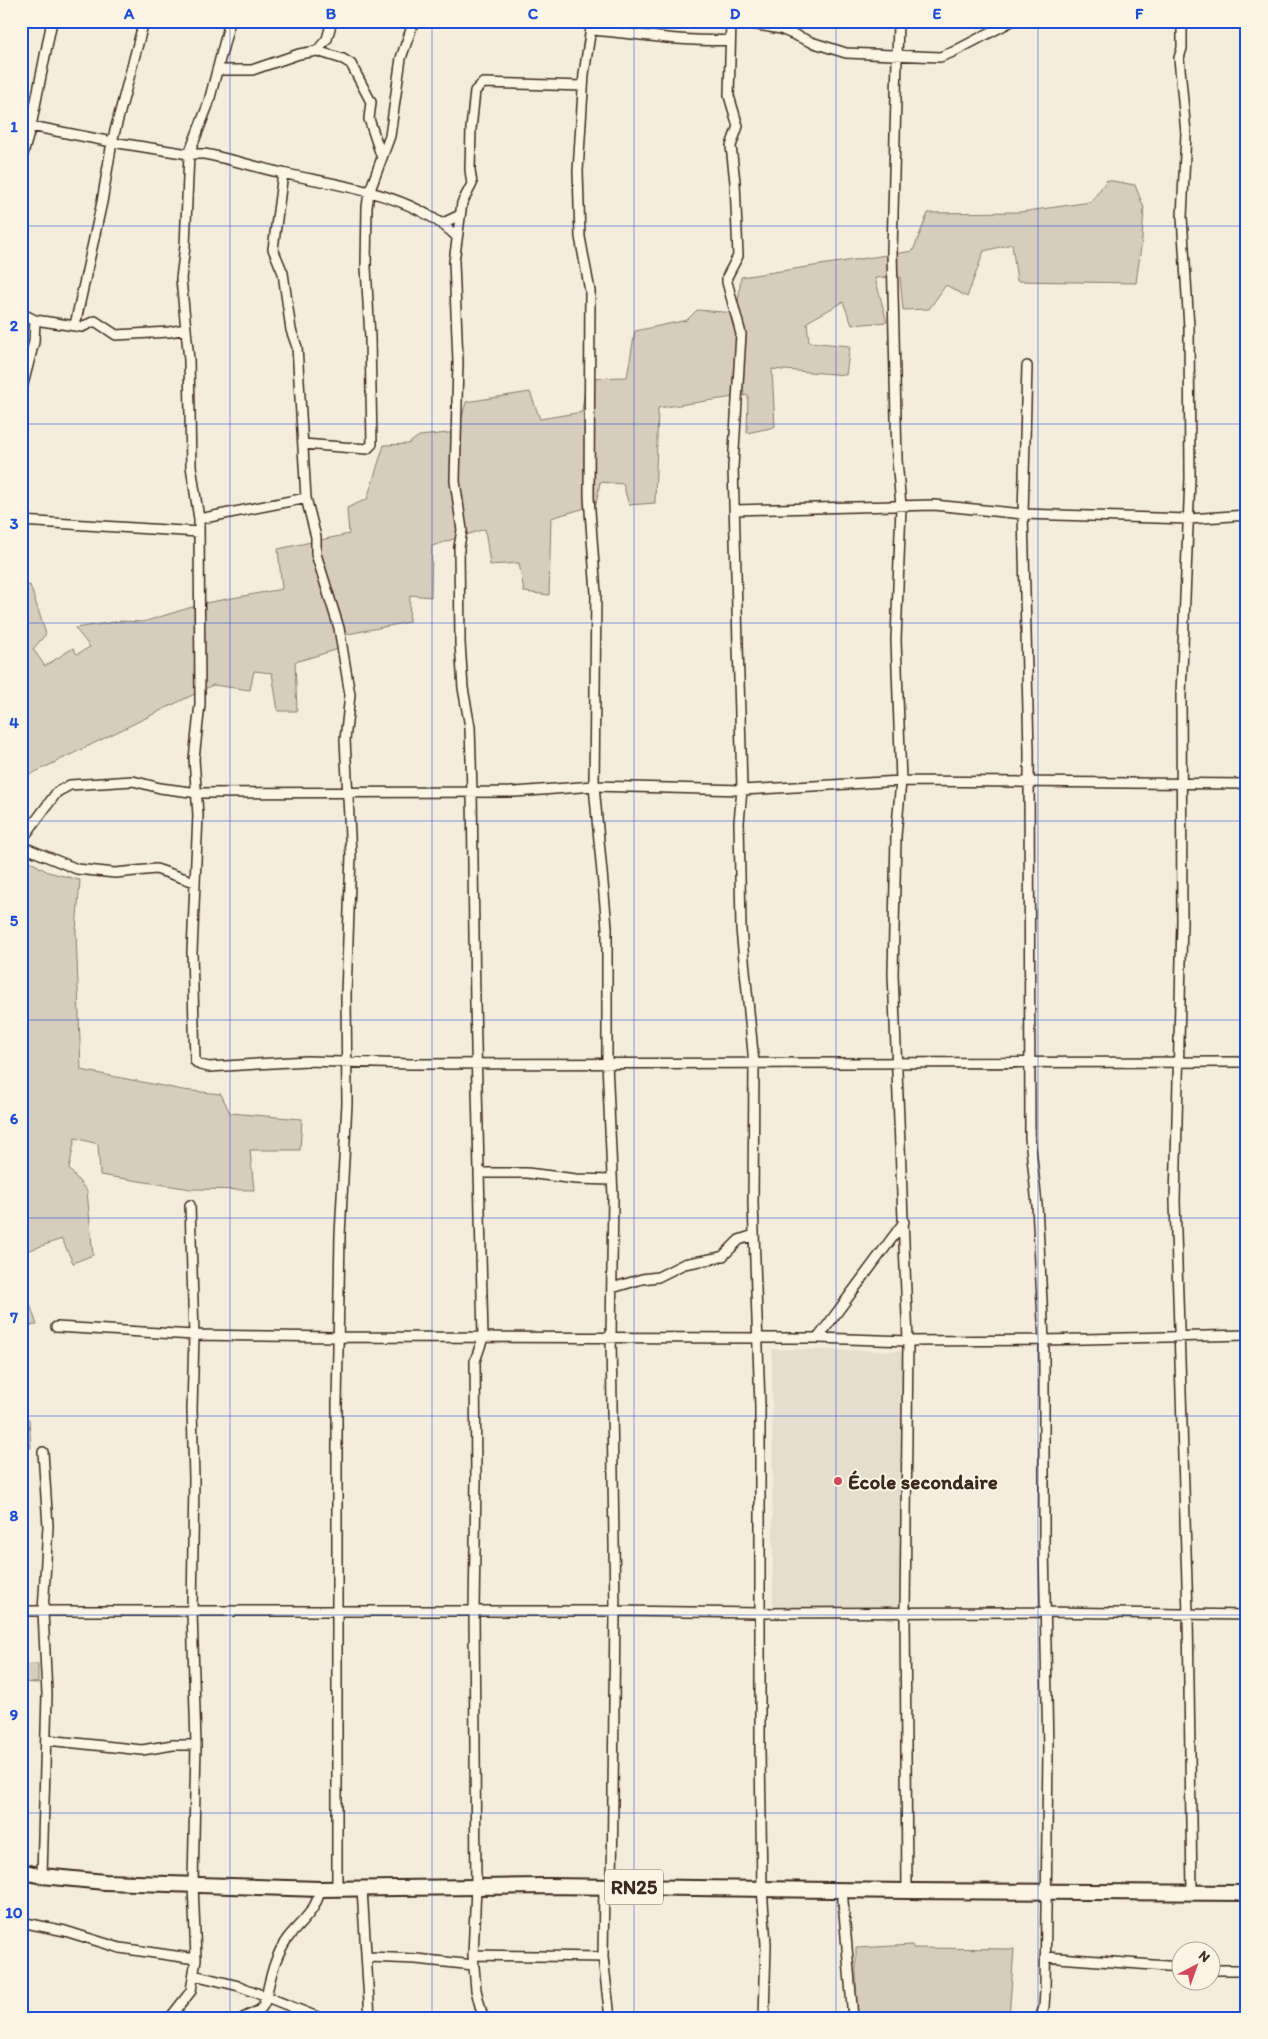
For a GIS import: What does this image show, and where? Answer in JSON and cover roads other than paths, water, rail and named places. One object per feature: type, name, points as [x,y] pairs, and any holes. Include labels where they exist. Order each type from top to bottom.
[{"type":"main road","name":"RN25","points":[[21,1871],[42,1876],[105,1882],[320,1888],[608,1887],[1247,1893]]},
{"type":"street","points":[[21,161],[31,126],[52,21]]},
{"type":"street","points":[[75,325],[102,202],[112,142],[144,21]]},
{"type":"street","points":[[230,21],[208,105],[189,154],[185,246],[181,280],[192,431],[191,466],[199,519],[200,704],[194,759],[198,793],[192,952],[195,1061],[209,1067],[307,1061],[346,1063],[1030,1064],[1247,1062]]},
{"type":"street","points":[[317,51],[327,39],[332,21]]},
{"type":"street","points":[[303,444],[367,449],[372,444],[365,225],[369,193],[394,121],[396,86],[401,58],[414,21]]},
{"type":"street","points":[[764,2018],[766,1944],[762,1888],[760,1406],[756,1338],[754,1235],[754,1063],[741,929],[739,822],[742,790],[734,425],[741,334],[727,282],[727,277],[738,256],[735,182],[730,146],[738,126],[729,96],[732,21],[781,28],[811,42],[846,53],[940,57],[1012,21]]},
{"type":"street","points":[[898,21],[898,55],[894,106],[892,277],[897,460],[901,506],[896,640],[901,781],[896,836],[893,974],[908,1341],[905,1612],[907,1891]]},
{"type":"street","points":[[1182,21],[1182,48],[1179,58],[1186,133],[1182,217],[1190,327],[1190,519],[1183,608],[1182,921],[1175,1201],[1188,1615],[1192,1891]]},
{"type":"street","points":[[610,2018],[603,1957],[608,1887],[615,1611],[611,1337],[612,1180],[607,1062],[606,918],[594,786],[596,593],[589,488],[591,317],[590,291],[580,237],[578,180],[583,86],[592,26],[698,42],[730,40]]},
{"type":"street","points":[[217,70],[252,70],[299,54],[317,51],[343,59],[350,64],[371,102],[369,119],[382,158]]},
{"type":"street","points":[[483,2018],[476,1990],[473,1955],[476,1887],[475,1360],[483,1338],[470,727],[463,688],[460,643],[459,547],[462,530],[455,481],[457,456],[454,262],[456,236],[462,204],[472,184],[470,170],[475,91],[483,84],[521,83],[583,86]]},
{"type":"street","points":[[21,124],[112,142],[189,154],[204,154],[369,193],[413,207],[442,223],[456,236]]},
{"type":"street","points":[[283,173],[273,249],[283,273],[291,330],[296,347],[306,498],[316,537],[316,554],[339,628],[350,695],[345,740],[351,855],[346,1150],[338,1337],[336,1612],[337,1888]]},
{"type":"street","points":[[442,223],[460,215]]},
{"type":"street","points":[[21,313],[35,320],[82,327],[95,321],[116,335],[168,332],[186,328]]},
{"type":"street","points":[[21,392],[34,342],[35,320]]},
{"type":"street","points":[[1027,366],[1023,514],[1028,782],[1030,1138],[1037,1205],[1044,1340],[1048,1751],[1044,2007],[1040,2018]]},
{"type":"street","points":[[21,485],[23,520],[199,532]]},
{"type":"street","points":[[199,519],[306,498]]},
{"type":"street","points":[[736,510],[934,505],[1023,514],[1190,519],[1247,515]]},
{"type":"street","points":[[21,840],[57,792],[70,785],[133,781],[160,788],[198,793],[472,792],[594,786],[742,790],[901,781],[1247,784]]},
{"type":"street","points":[[21,846],[77,869],[115,873],[156,869],[195,882]]},
{"type":"street","points":[[480,1173],[527,1173],[576,1179],[612,1180]]},
{"type":"street","points":[[170,2018],[190,1992],[196,1959],[193,1884],[196,1745],[192,1611],[194,1335],[190,1206]]},
{"type":"street","points":[[818,1338],[904,1222]]},
{"type":"street","points":[[612,1288],[642,1278],[658,1277],[684,1264],[723,1256],[739,1240],[754,1235]]},
{"type":"street","points":[[56,1327],[194,1335],[483,1338],[818,1338],[908,1341],[1180,1338],[1247,1335]]},
{"type":"street","points":[[42,1876],[47,1740],[43,1612],[48,1526],[43,1452]]},
{"type":"street","points":[[21,1611],[1046,1612],[1247,1615]]},
{"type":"street","points":[[47,1740],[142,1750],[173,1745],[196,1745]]},
{"type":"street","points":[[243,2018],[260,2010],[266,1997],[276,1960],[287,1939],[314,1907],[320,1888]]},
{"type":"street","points":[[362,1888],[368,1957],[370,2018]]},
{"type":"street","points":[[842,1889],[853,2018]]},
{"type":"street","points":[[21,1922],[65,1931],[120,1948],[196,1959]]},
{"type":"street","points":[[473,1955],[603,1957]]},
{"type":"street","points":[[368,1957],[416,1958],[474,1965]]},
{"type":"street","points":[[1045,1957],[1170,1966]]},
{"type":"street","points":[[1220,1970],[1247,1970]]},
{"type":"street","points":[[194,1975],[239,1986],[320,2018]]},
{"type":"place","name":"École secondaire","points":[[838,1481]]}]
